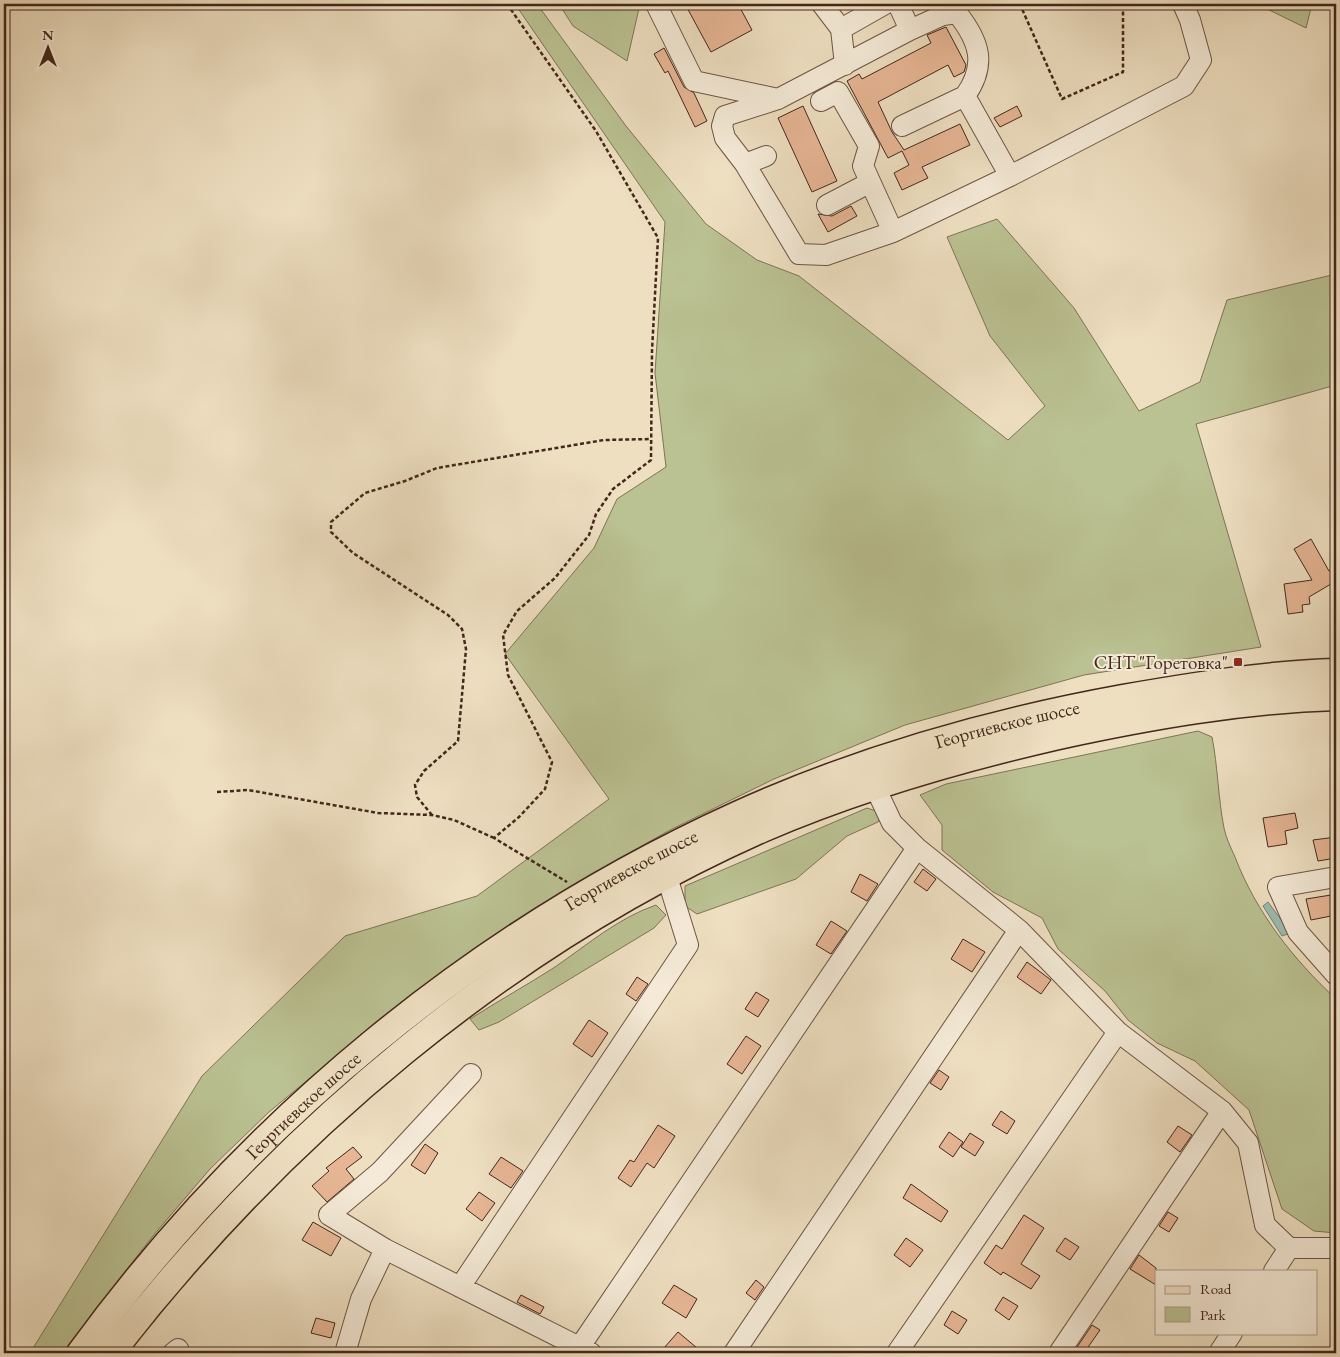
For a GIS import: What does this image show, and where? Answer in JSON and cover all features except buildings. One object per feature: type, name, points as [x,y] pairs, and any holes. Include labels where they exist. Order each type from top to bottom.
[{"type":"main road","name":"Георгиевское шоссе","points":[[80,1353],[151,1261],[192,1214],[296,1108],[359,1055],[478,964],[578,900],[670,848],[742,813],[827,778],[927,744],[1028,717],[1154,693],[1258,679],[1336,672]]},
{"type":"main road","name":"Георгиевское шоссе","points":[[111,1353],[148,1306],[212,1233],[285,1156],[331,1114],[433,1027],[584,924],[667,876],[763,829],[875,787],[989,753],[1149,717],[1202,708],[1336,697]]},
{"type":"street","points":[[656,4],[694,81],[778,99]]},
{"type":"street","points":[[822,4],[841,29],[845,65]]},
{"type":"street","points":[[841,29],[885,4]]},
{"type":"street","points":[[898,4],[910,30]]},
{"type":"street","points":[[902,126],[965,96],[973,85],[979,65],[979,52],[957,13],[943,15],[910,30],[778,99],[725,116],[722,126],[725,138],[745,164],[799,254],[826,255],[893,232],[1010,176],[1184,86],[1201,60],[1190,20],[1183,4]]},
{"type":"street","points":[[821,101],[838,92],[869,146],[864,166],[869,183],[893,232]]},
{"type":"street","points":[[965,96],[1010,176]]},
{"type":"street","points":[[745,164],[766,156]]},
{"type":"street","points":[[828,205],[869,183]]},
{"type":"street","points":[[875,787],[892,823],[917,848],[1019,930],[1118,1032],[1222,1111],[1248,1143],[1265,1225],[1289,1248],[1336,1248]]},
{"type":"street","points":[[471,1074],[380,1172],[329,1215],[385,1249],[585,1350],[917,848]]},
{"type":"street","points":[[460,1287],[688,946],[667,876]]},
{"type":"street","points":[[1336,877],[1278,887],[1298,932],[1336,975]]},
{"type":"street","points":[[734,1353],[1019,930]]},
{"type":"street","points":[[897,1353],[1118,1032]]},
{"type":"street","points":[[1059,1353],[1222,1111]]},
{"type":"street","points":[[1275,1270],[1289,1248]]},
{"type":"street","points":[[345,1353],[361,1299],[385,1249]]},
{"type":"street","points":[[1219,1353],[1231,1334]]},
{"type":"street","points":[[173,1353],[178,1349],[180,1353]]},
{"type":"path","points":[[494,838],[519,817],[545,789],[552,762],[508,675],[502,636],[517,611],[555,578],[589,535],[596,514],[614,489],[651,460],[652,351],[658,238],[596,131],[507,4]]},
{"type":"path","points":[[1025,4],[1022,9],[1062,99],[1124,72],[1123,4]]},
{"type":"path","points":[[432,815],[417,797],[415,785],[424,771],[458,741],[466,648],[462,629],[448,615],[353,553],[331,532],[331,522],[365,493],[405,481],[437,468],[604,440],[651,439]]},
{"type":"path","points":[[217,792],[248,790],[378,813],[432,815],[454,820],[494,838],[572,885],[578,900]]},
{"type":"green space","points":[[515,4],[537,4],[626,126],[706,224],[757,260],[799,276],[1008,440],[1045,406],[990,336],[947,237],[997,219],[1074,308],[1139,411],[1200,382],[1227,300],[1336,274],[1336,385],[1196,424],[1261,647],[1084,675],[905,725],[774,779],[670,830],[573,885],[484,942],[396,1007],[269,1112],[210,1169],[152,1237],[62,1353],[30,1353],[202,1076],[345,936],[477,896],[609,799],[505,654],[594,548],[617,499],[666,467],[655,373],[665,222]]},
{"type":"green space","points":[[559,4],[640,4],[627,61],[573,26]]},
{"type":"green space","points":[[1257,4],[1312,4],[1306,28]]},
{"type":"green space","points":[[1198,731],[1212,737],[1225,832],[1254,897],[1277,934],[1305,968],[1336,999],[1336,1233],[1314,1231],[1282,1209],[1249,1110],[1195,1061],[1157,1043],[1128,1020],[1105,991],[1058,949],[1042,918],[993,892],[942,850],[942,825],[920,795],[946,784]]},
{"type":"green space","points":[[867,808],[882,813],[878,822],[847,836],[796,879],[697,914],[685,906],[685,886]]},
{"type":"green space","points":[[656,905],[666,915],[654,928],[499,1022],[479,1030],[470,1019],[555,967],[629,917]]},
{"type":"water","points":[[1268,902],[1291,933],[1282,936],[1263,906]]},
{"type":"place","name":"СНТ \"Горетовка\"","points":[[1238,662]]}]
